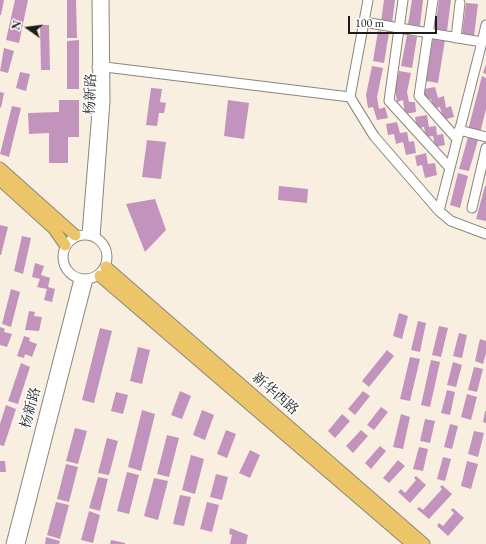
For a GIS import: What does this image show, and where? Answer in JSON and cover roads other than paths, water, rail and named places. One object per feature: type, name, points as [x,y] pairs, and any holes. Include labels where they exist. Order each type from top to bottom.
[{"type":"main road","points":[[0,168],[75,236]]},
{"type":"main road","points":[[0,180],[54,229],[65,245]]},
{"type":"main road","name":"新华西路","points":[[103,271],[412,544]]},
{"type":"main road","name":"新华西路","points":[[103,271],[424,544]]},
{"type":"street","name":"杨新路","points":[[97,0],[101,67]]},
{"type":"street","name":"杨新路","points":[[91,236],[104,0]]},
{"type":"street","points":[[368,0],[350,97],[374,136],[439,211],[451,221],[486,234]]},
{"type":"street","points":[[404,0],[389,101],[450,168]]},
{"type":"street","points":[[433,0],[419,96],[457,140]]},
{"type":"street","points":[[456,38],[460,3]]},
{"type":"street","points":[[364,22],[482,42]]},
{"type":"street","points":[[439,211],[486,25]]},
{"type":"street","points":[[101,67],[350,97]]},
{"type":"street","points":[[459,130],[486,137]]},
{"type":"street","points":[[472,208],[486,148]]},
{"type":"street","points":[[75,236],[91,236],[103,243],[107,253],[103,271],[84,279],[72,276],[66,269],[62,251],[65,245],[75,236]]},
{"type":"street","name":"杨新路","points":[[11,544],[84,279]]},
{"type":"street","name":"杨新路","points":[[20,544],[84,279]]}]
